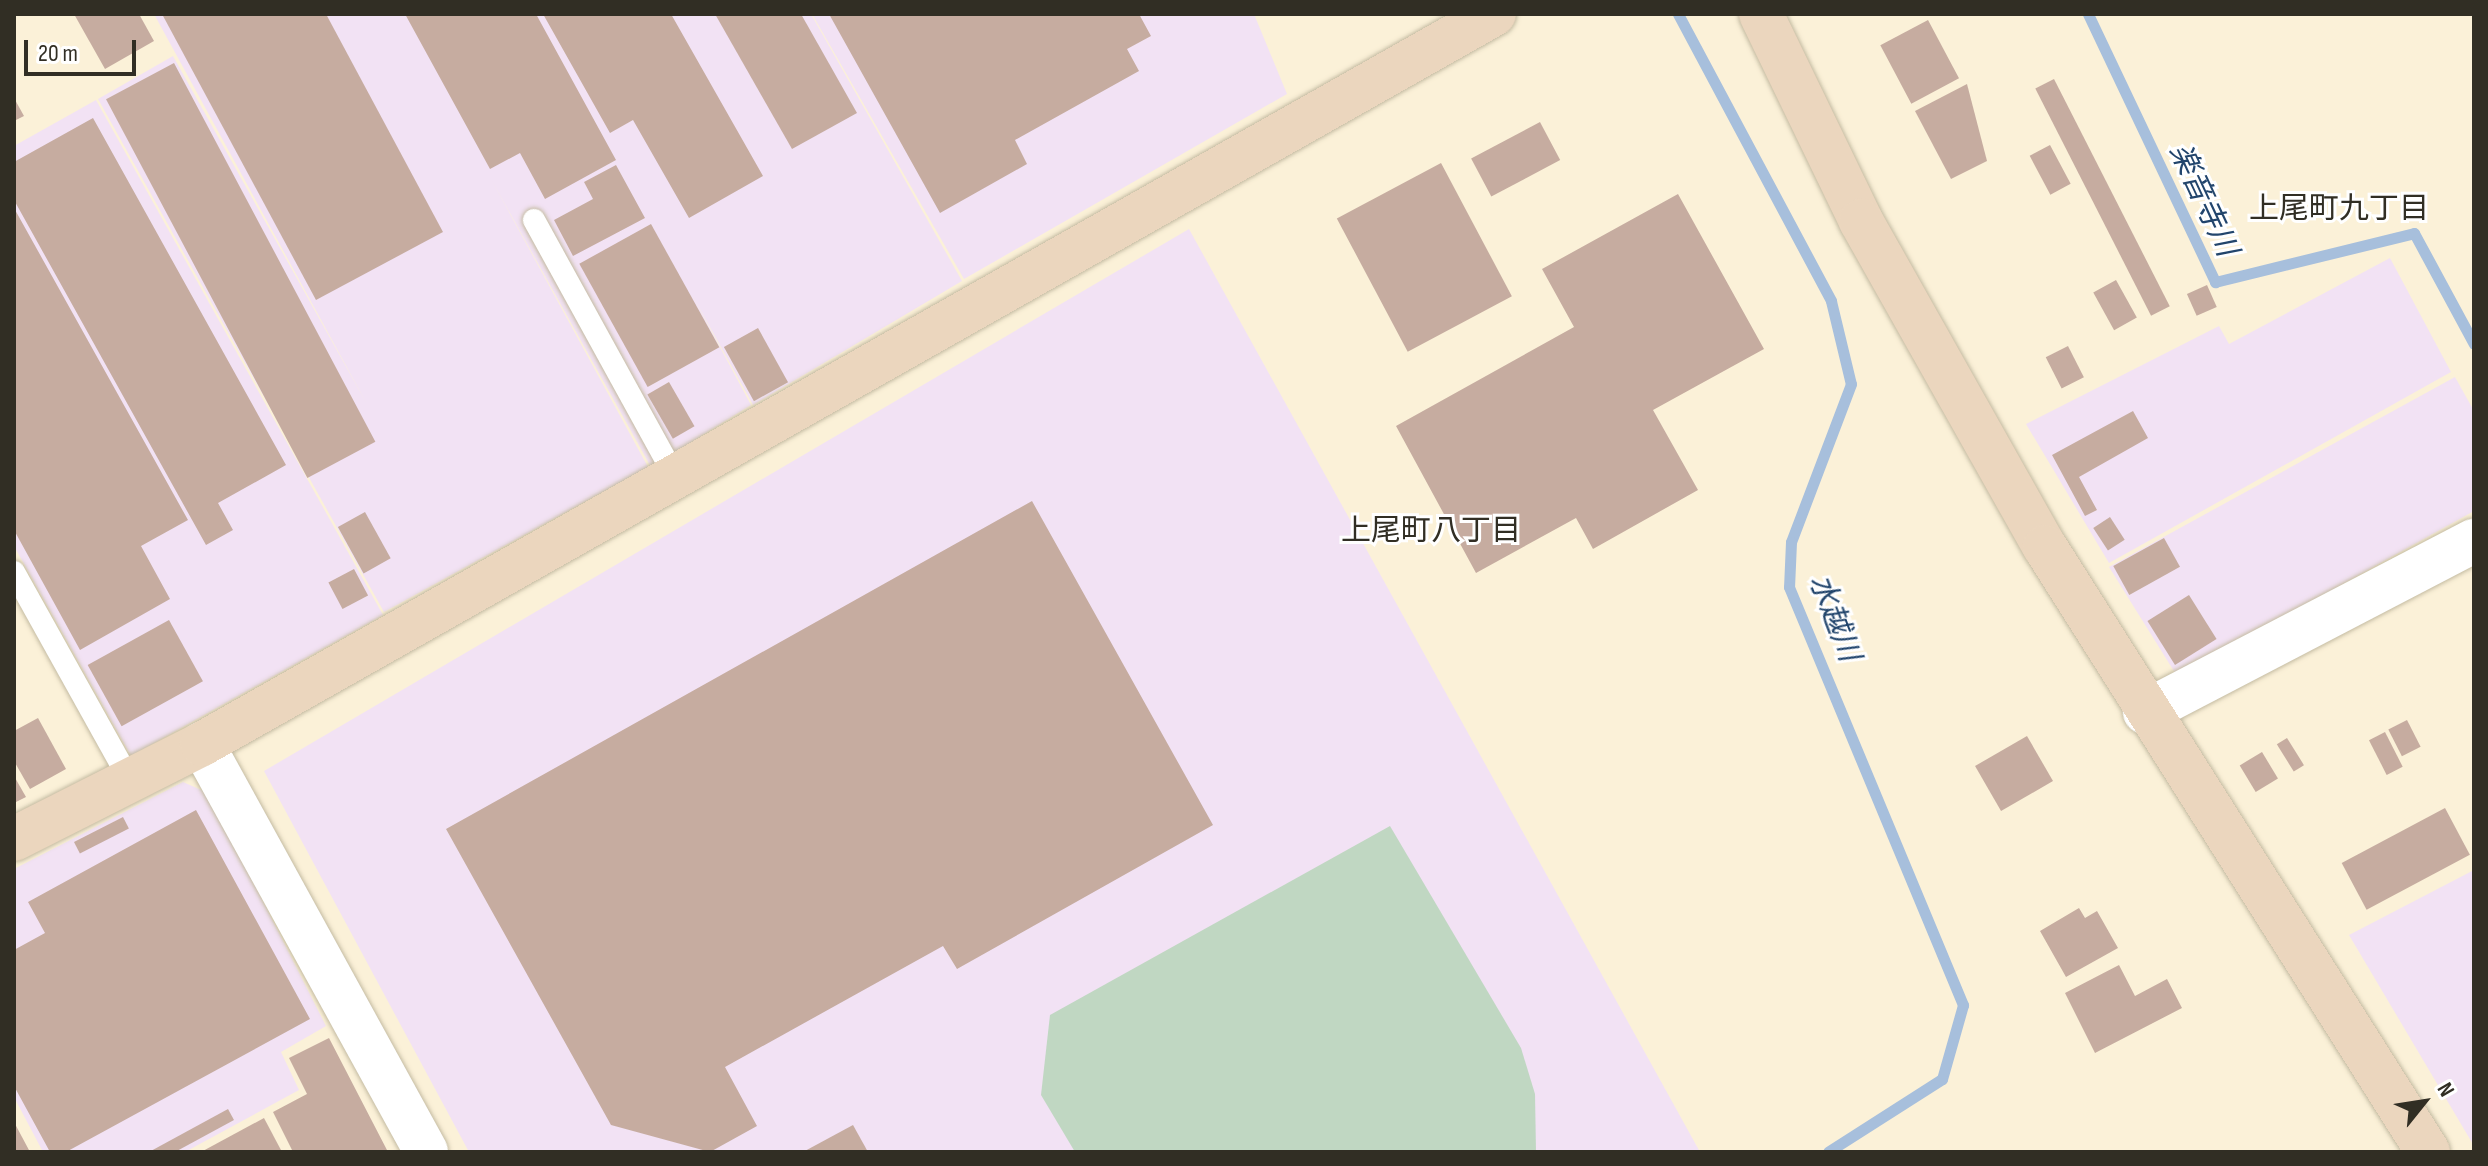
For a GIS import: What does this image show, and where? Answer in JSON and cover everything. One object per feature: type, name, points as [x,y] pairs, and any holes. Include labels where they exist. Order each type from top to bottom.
[{"type":"street","points":[[14,839],[202,744],[1494,14]]},
{"type":"street","points":[[1761,14],[1861,221],[2145,712],[2428,1152]]},
{"type":"street","points":[[2145,712],[2474,541]]},
{"type":"street","points":[[202,744],[426,1152]]},
{"type":"lane","points":[[534,220],[675,477]]},
{"type":"lane","points":[[14,572],[130,780]]},
{"type":"shaded area","points":[[154,14],[811,14],[962,281],[753,405],[691,293],[751,405],[651,467],[491,179],[648,467],[384,612],[98,99],[173,56],[368,406]]},
{"type":"shaded area","points":[[812,14],[1254,14],[1287,94],[964,279]]},
{"type":"shaded area","points":[[96,100],[383,615],[131,756],[14,546],[14,146]]},
{"type":"shaded area","points":[[1189,229],[1700,1152],[469,1152],[264,771]]},
{"type":"shaded area","points":[[2390,258],[2451,372],[2109,563],[2026,424],[2219,326],[2229,344]]},
{"type":"shaded area","points":[[2455,377],[2474,411],[2474,511],[2177,676],[2109,567]]},
{"type":"shaded area","points":[[183,782],[208,793],[326,1026],[281,1052],[299,1090],[185,1152],[43,1152],[14,1097],[14,869]]},
{"type":"shaded area","points":[[2474,870],[2474,1146],[2349,935]]},
{"type":"green space","points":[[1390,826],[1521,1048],[1535,1094],[1536,1152],[1075,1152],[1041,1095],[1050,1015]]},
{"type":"building","points":[[74,14],[139,14],[154,41],[105,69]]},
{"type":"building","points":[[162,14],[326,14],[443,232],[316,300]]},
{"type":"building","points":[[405,14],[536,14],[616,160],[545,199],[520,153],[490,169]]},
{"type":"building","points":[[543,14],[671,14],[763,176],[689,218],[633,120],[610,133]]},
{"type":"building","points":[[715,14],[801,14],[857,113],[792,149]]},
{"type":"building","points":[[829,14],[1139,14],[1151,36],[1127,49],[1139,71],[1015,140],[1027,164],[940,213]]},
{"type":"building","points":[[1928,20],[1959,78],[1911,104],[1880,45]]},
{"type":"building","points":[[174,63],[375,442],[307,478],[106,99]]},
{"type":"building","points":[[2054,79],[2170,306],[2151,316],[2035,89]]},
{"type":"building","points":[[1967,84],[1987,161],[1951,179],[1915,111]]},
{"type":"building","points":[[14,98],[24,116],[14,121]]},
{"type":"building","points":[[93,118],[286,465],[218,503],[233,530],[206,545],[14,200],[14,162]]},
{"type":"building","points":[[1540,122],[1560,160],[1491,197],[1471,159]]},
{"type":"building","points":[[2050,145],[2071,184],[2050,195],[2030,156]]},
{"type":"building","points":[[1441,163],[1512,296],[1408,352],[1337,218]]},
{"type":"building","points":[[616,165],[645,218],[573,256],[554,220],[593,199],[584,182]]},
{"type":"building","points":[[1678,194],[1764,349],[1653,410],[1698,490],[1593,549],[1576,518],[1476,573],[1396,426],[1574,327],[1542,269]]},
{"type":"building","points":[[14,208],[188,520],[141,546],[170,599],[80,650],[14,530]]},
{"type":"building","points":[[651,224],[719,347],[648,387],[579,264]]},
{"type":"building","points":[[2116,280],[2137,318],[2114,330],[2093,293]]},
{"type":"building","points":[[2207,285],[2217,307],[2197,316],[2187,294]]},
{"type":"building","points":[[758,328],[788,382],[754,401],[724,347]]},
{"type":"building","points":[[2068,346],[2084,377],[2062,389],[2046,357]]},
{"type":"building","points":[[669,382],[694,426],[673,439],[647,394]]},
{"type":"building","points":[[2133,411],[2148,438],[2079,477],[2097,510],[2085,516],[2052,455]]},
{"type":"building","points":[[1032,501],[1213,825],[957,969],[943,946],[725,1067],[757,1126],[710,1152],[611,1125],[446,829]]},
{"type":"building","points":[[365,512],[391,558],[364,573],[338,527]]},
{"type":"building","points":[[2110,517],[2125,540],[2108,551],[2093,528]]},
{"type":"building","points":[[2164,538],[2180,567],[2129,595],[2113,566]]},
{"type":"building","points":[[354,569],[368,595],[342,609],[328,583]]},
{"type":"building","points":[[2189,595],[2217,639],[2175,665],[2147,621]]},
{"type":"building","points":[[169,620],[203,681],[122,726],[88,665]]},
{"type":"building","points":[[38,718],[66,769],[30,789],[14,761],[14,731]]},
{"type":"building","points":[[2407,720],[2421,747],[2402,756],[2388,730]]},
{"type":"building","points":[[2385,732],[2403,767],[2387,775],[2369,740]]},
{"type":"building","points":[[2027,736],[2053,781],[2001,811],[1975,766]]},
{"type":"building","points":[[2287,738],[2304,765],[2294,771],[2277,744]]},
{"type":"building","points":[[2262,752],[2278,779],[2256,792],[2240,765]]},
{"type":"building","points":[[14,776],[26,797],[14,803]]},
{"type":"building","points":[[2445,808],[2470,855],[2367,910],[2342,863]]},
{"type":"building","points":[[196,810],[310,1019],[66,1152],[50,1152],[14,1086],[14,950],[45,933],[28,902]]},
{"type":"building","points":[[123,817],[129,829],[80,854],[74,842]]},
{"type":"building","points":[[2079,908],[2085,918],[2097,911],[2118,948],[2066,977],[2040,931]]},
{"type":"building","points":[[2119,965],[2135,996],[2167,979],[2182,1008],[2095,1053],[2065,993]]},
{"type":"building","points":[[329,1038],[388,1152],[293,1152],[273,1112],[307,1094],[289,1058]]},
{"type":"building","points":[[228,1109],[234,1120],[175,1152],[149,1152]]},
{"type":"building","points":[[264,1118],[282,1152],[201,1152]]},
{"type":"building","points":[[14,1122],[30,1152],[14,1152]]},
{"type":"building","points":[[853,1125],[868,1152],[803,1152]]},
{"type":"waterway","name":"水越川","points":[[1678,14],[1831,301],[1851,384],[1791,542],[1789,587],[1963,1005],[1942,1079],[1828,1152]]},
{"type":"waterway","name":"楽音寺川","points":[[2088,14],[2215,282],[2414,233],[2474,344]]},
{"type":"district","name":"上尾町九丁目","points":[[2339,209]]},
{"type":"district","name":"上尾町八丁目","points":[[1431,531]]}]
